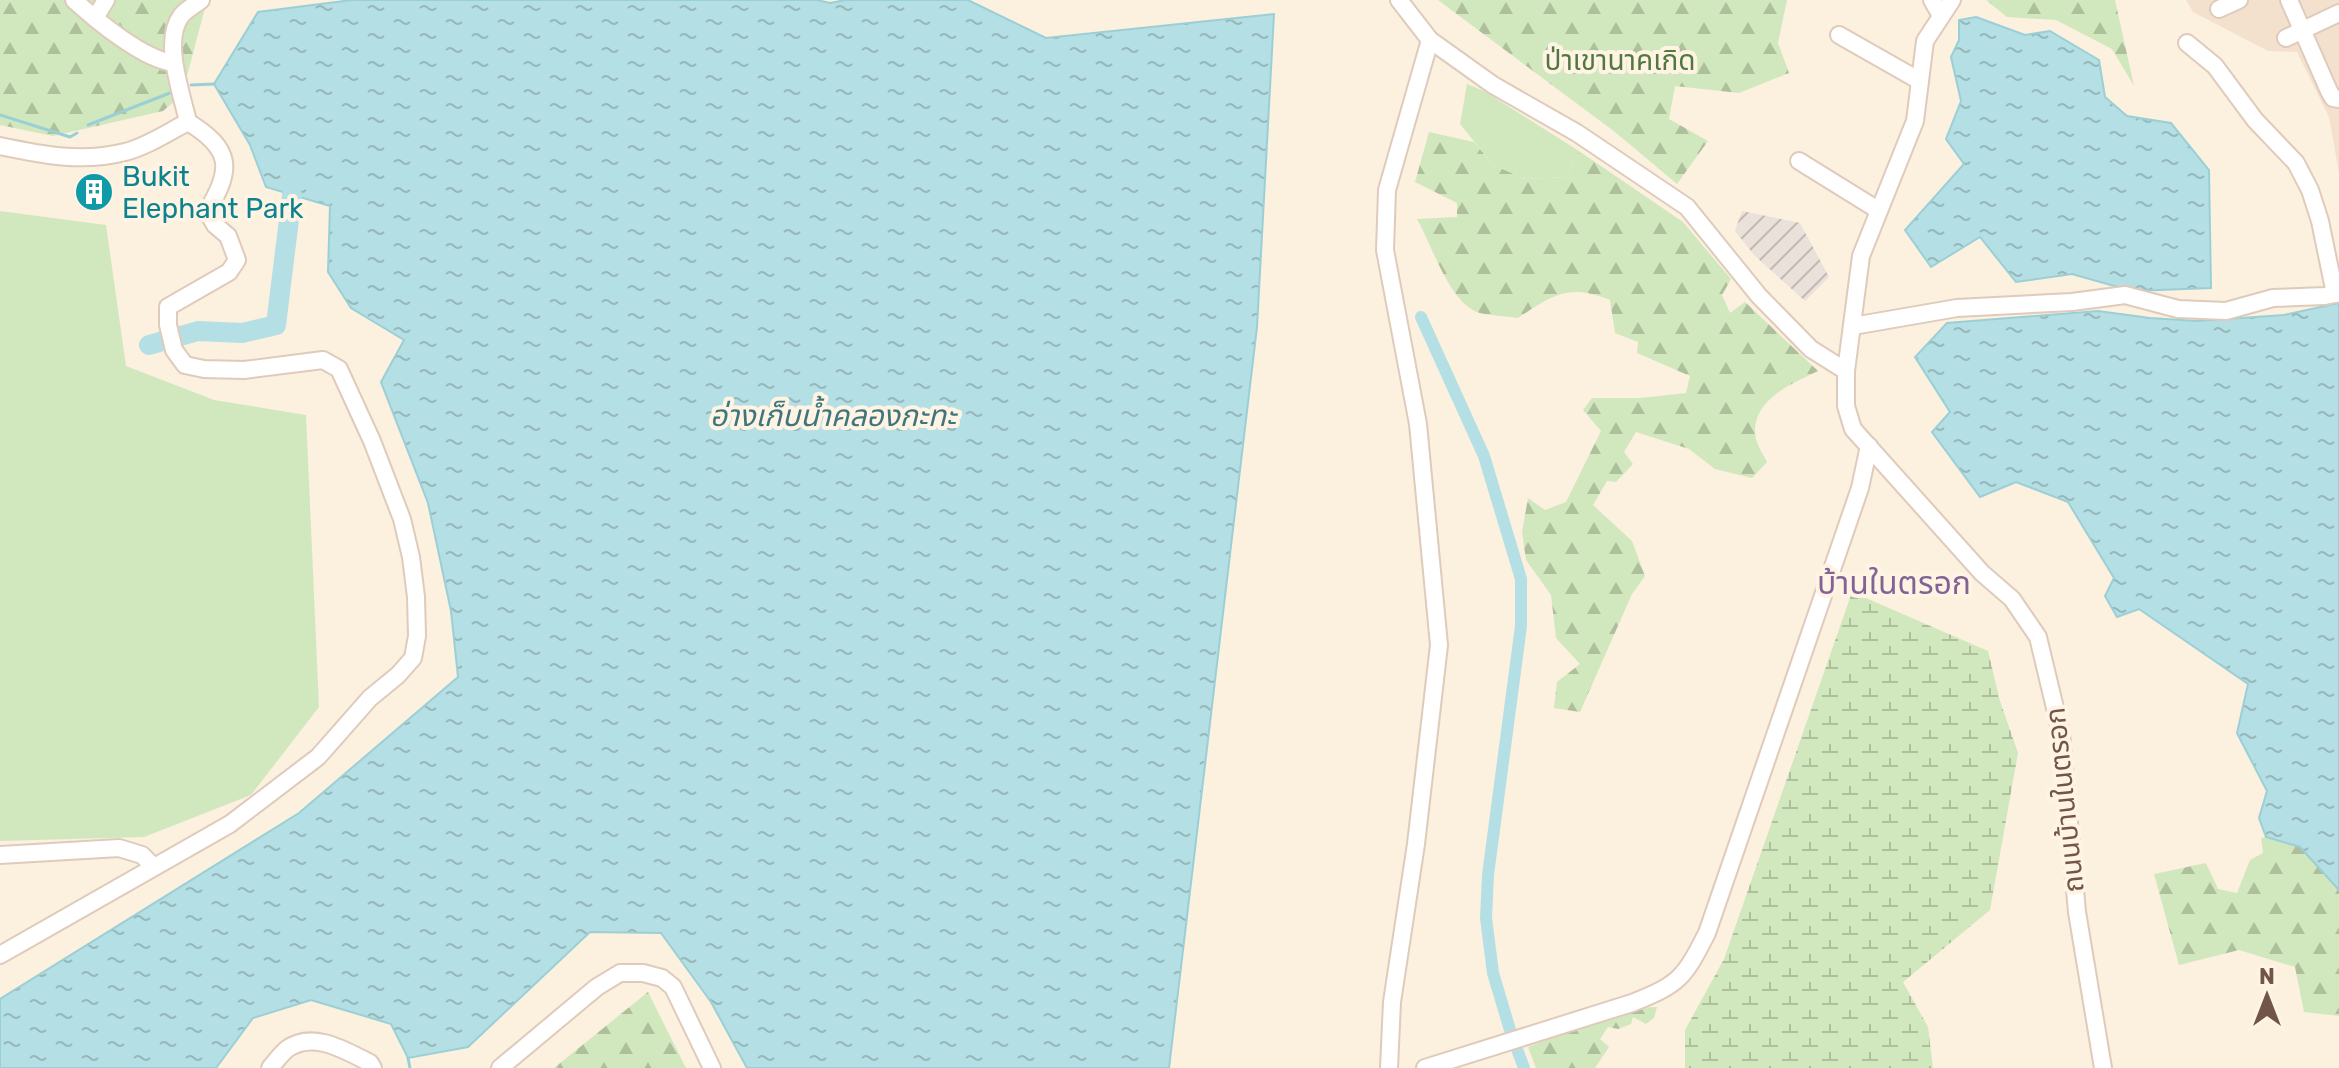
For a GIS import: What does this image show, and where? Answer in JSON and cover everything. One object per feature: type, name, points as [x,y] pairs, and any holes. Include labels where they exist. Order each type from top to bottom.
[{"type":"street","points":[[74,0],[139,51],[161,62],[174,63]]},
{"type":"street","points":[[95,18],[106,0]]},
{"type":"street","points":[[0,955],[230,824],[318,757],[370,698],[413,658],[417,636],[411,557],[402,519],[372,441],[339,369],[323,360],[244,370],[204,369],[185,365],[174,350],[168,325],[168,307],[229,272],[237,260],[228,236],[215,225],[207,211],[221,189],[226,172],[222,154],[209,135],[188,122],[174,63],[172,40],[180,17],[201,0]]},
{"type":"street","points":[[1399,0],[1430,40],[1493,85],[1577,133],[1687,207],[1759,296],[1811,349],[1846,371]]},
{"type":"street","name":"ถนนบ้านในตรอก","points":[[1952,0],[1936,7],[1925,41],[1915,121],[1861,256],[1846,371],[1846,406],[1853,429],[1982,573],[2012,599],[2038,637],[2061,733],[2077,912],[2103,1068]]},
{"type":"street","points":[[2219,9],[2239,0]]},
{"type":"street","points":[[2289,0],[2329,91],[2333,98],[2339,99]]},
{"type":"street","points":[[2286,38],[2339,13]]},
{"type":"street","points":[[1839,35],[1920,81]]},
{"type":"street","points":[[1389,1068],[1392,1002],[1416,844],[1439,645],[1418,424],[1385,250],[1387,190],[1430,40]]},
{"type":"street","points":[[1853,326],[1957,308],[2072,302],[2125,295],[2178,309],[2226,311],[2273,298],[2337,293],[2320,221],[2310,190],[2296,163],[2255,120],[2215,66],[2187,43]]},
{"type":"street","points":[[0,146],[54,158],[76,159],[127,152],[188,122]]},
{"type":"street","points":[[1799,161],[1878,210]]},
{"type":"street","points":[[1425,1068],[1632,1003],[1658,992],[1688,970],[1707,933],[1860,488],[1869,446]]},
{"type":"street","points":[[0,855],[119,848],[142,855],[153,866]]},
{"type":"street","points":[[500,1068],[597,987],[620,973],[643,973],[662,978],[673,987],[712,1068]]},
{"type":"street","points":[[270,1068],[289,1047],[316,1040],[370,1063],[373,1068]]},
{"type":"shaded area","points":[[2186,0],[2339,0],[2339,173],[2329,117],[2297,52],[2268,51],[2193,12]]},
{"type":"shaded area","points":[[1742,211],[1800,223],[1829,277],[1805,301],[1754,255],[1735,231]]},
{"type":"green space","points":[[0,0],[207,0],[182,95],[163,111],[53,136],[0,125]]},
{"type":"green space","name":"ป่าเขานาคเกิด","points":[[1438,0],[1787,0],[1778,43],[1789,73],[1739,93],[1675,86],[1669,119],[1708,141],[1677,184],[1615,132]]},
{"type":"green space","points":[[1986,0],[2115,0],[2134,86],[2112,49],[2056,20],[2007,17]]},
{"type":"green space","points":[[1467,84],[1484,91],[1579,151],[1566,177],[1525,179],[1493,165],[1460,124]]},
{"type":"green space","points":[[1429,132],[1474,142],[1493,165],[1525,179],[1566,177],[1579,151],[1683,222],[1731,279],[1722,295],[1730,313],[1745,302],[1818,371],[1776,394],[1761,410],[1756,421],[1755,437],[1767,462],[1752,478],[1715,469],[1689,449],[1636,432],[1624,452],[1633,464],[1616,482],[1607,481],[1593,505],[1632,541],[1645,576],[1632,594],[1580,712],[1554,708],[1557,682],[1580,664],[1556,638],[1551,595],[1526,560],[1522,532],[1528,498],[1545,510],[1566,502],[1601,431],[1583,410],[1592,398],[1640,398],[1686,393],[1690,376],[1637,353],[1638,342],[1615,333],[1610,300],[1596,295],[1583,292],[1561,294],[1518,318],[1480,313],[1469,308],[1451,287],[1417,219],[1457,217],[1457,203],[1415,182]]},
{"type":"green space","points":[[0,211],[106,225],[126,366],[214,400],[306,415],[319,707],[251,795],[144,837],[0,841]]},
{"type":"green space","points":[[1852,592],[1988,651],[2000,701],[2018,753],[1990,910],[1903,982],[1928,1027],[1933,1068],[1685,1068],[1685,1030],[1724,959]]},
{"type":"green space","points":[[2261,838],[2300,847],[2339,890],[2339,1016],[2304,1012],[2295,967],[2239,950],[2179,965],[2154,874],[2206,863],[2218,889],[2237,893],[2250,860],[2263,853]]},
{"type":"green space","points":[[648,992],[686,1068],[554,1068]]},
{"type":"green space","points":[[1657,1007],[1654,1018],[1646,1024],[1633,1017],[1631,1024],[1618,1029],[1608,1027],[1600,1039],[1609,1047],[1595,1068],[1536,1068],[1528,1047],[1631,1008]]},
{"type":"water","name":"อ่างเก็บน้ำคลองกะทะ","points":[[352,0],[817,0],[830,3],[845,0],[968,0],[1046,38],[1274,14],[1257,327],[1169,1068],[747,1068],[711,1002],[661,933],[590,932],[468,1047],[408,1058],[391,1024],[311,1000],[253,1018],[216,1068],[0,1068],[0,999],[299,813],[458,677],[451,611],[428,503],[381,382],[404,340],[351,308],[328,272],[330,206],[266,187],[250,145],[214,84],[258,12]]},
{"type":"water","points":[[1976,17],[2025,35],[2050,31],[2099,60],[2105,97],[2127,116],[2171,123],[2209,170],[2211,288],[2132,291],[2072,274],[2016,282],[1980,237],[1931,267],[1905,230],[1964,164],[1946,139],[1961,101],[1951,57],[1959,40],[1959,20]]},
{"type":"water","points":[[2339,303],[2339,890],[2300,847],[2266,837],[2259,818],[2267,791],[2237,733],[2248,684],[2139,609],[2117,617],[2105,596],[2114,578],[2068,502],[2016,482],[1980,497],[1932,432],[1950,412],[1915,357],[1947,323],[2098,311],[2197,321],[2284,315]]},
{"type":"waterway","points":[[191,85],[214,84]]},
{"type":"waterway","points":[[88,125],[175,91]]},
{"type":"waterway","points":[[0,115],[70,137],[77,133]]},
{"type":"waterway","points":[[149,345],[198,331],[242,333],[276,325],[292,195]]},
{"type":"waterway","points":[[1421,317],[1484,456],[1521,579],[1521,626],[1488,875],[1486,918],[1493,973],[1510,1030]]},
{"type":"waterway","points":[[1517,1049],[1524,1068]]},
{"type":"waterway","points":[[408,1058],[410,1068]]},
{"type":"place","name":"Bukit Elephant Park","points":[[94,192]]},
{"type":"district","name":"บ้านในตรอก","points":[[1894,583]]}]
